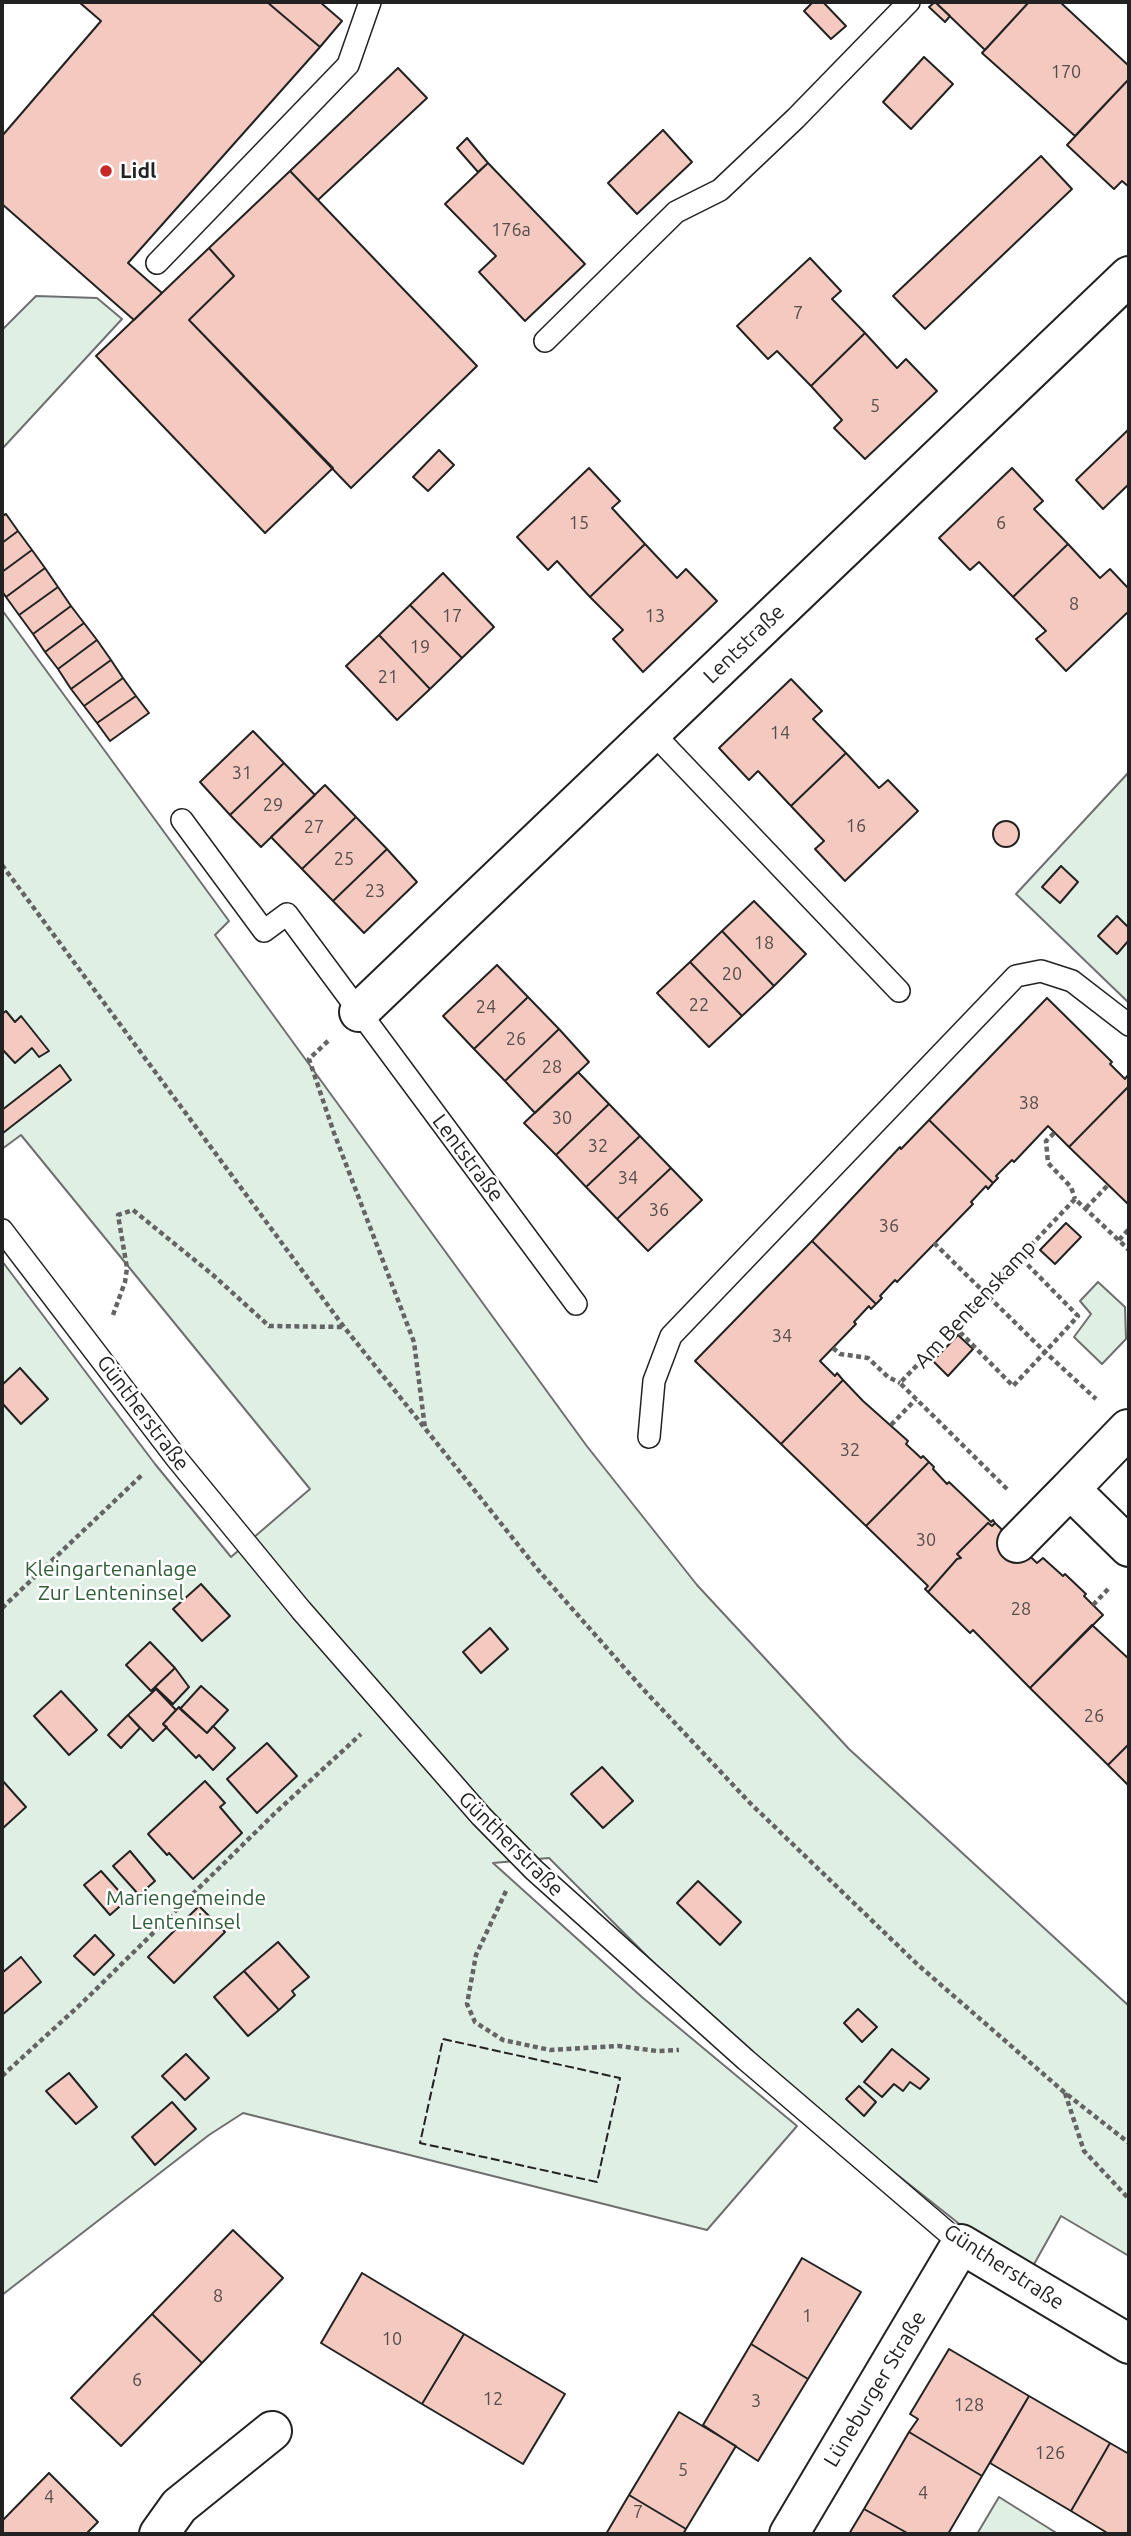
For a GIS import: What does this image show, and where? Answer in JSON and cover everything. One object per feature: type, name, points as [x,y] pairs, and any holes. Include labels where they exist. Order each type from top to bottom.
[{"type":"street","name":"Lentstraße","points":[[359,1012],[1129,276]]},
{"type":"street","points":[[1028,1532],[1070,1489],[1115,1416]]},
{"type":"street","points":[[1070,1489],[1129,1547]]},
{"type":"street","name":"Güntherstraße","points":[[961,2244],[1129,2344]]},
{"type":"street","name":"Lüneburger Straße","points":[[789,2534],[961,2244]]},
{"type":"street","points":[[159,2534],[178,2505],[272,2431]]},
{"type":"lane","points":[[157,263],[348,65],[370,2]]},
{"type":"lane","points":[[545,341],[676,212],[720,190],[796,118],[909,2]]},
{"type":"lane","points":[[652,732],[899,991]]},
{"type":"lane","name":"Lentstraße","points":[[181,820],[264,931],[287,915],[576,1304]]},
{"type":"lane","points":[[649,1437],[654,1381],[671,1336],[1016,976],[1041,971],[1072,981],[1129,1025]]},
{"type":"lane","name":"Güntherstraße","points":[[2,1230],[177,1459],[301,1610],[472,1807],[524,1859],[718,2034],[961,2244]]},
{"type":"path","points":[[2,865],[344,1327],[539,1571],[643,1689],[749,1802],[917,1964],[1065,2092],[1129,2143]]},
{"type":"path","points":[[309,1059],[334,1133],[414,1342],[425,1429]]},
{"type":"path","points":[[1054,1133],[1046,1141],[1048,1163],[1072,1187],[1075,1199],[1129,1250]]},
{"type":"path","points":[[1086,1208],[1108,1185]]},
{"type":"path","name":"Am Bentenskamp","points":[[1028,1532],[916,1399],[900,1384],[1075,1199]]},
{"type":"path","points":[[85,1338],[113,1315],[119,1303],[127,1268],[118,1215],[133,1210],[213,1275],[269,1326],[344,1327]]},
{"type":"path","points":[[1119,1240],[1129,1229]]},
{"type":"path","points":[[934,1243],[1045,1352],[1115,1416]]},
{"type":"path","points":[[954,1326],[1013,1386],[1078,1316],[1020,1256]]},
{"type":"path","points":[[833,1348],[840,1354],[868,1358],[888,1377],[900,1384]]},
{"type":"path","points":[[891,1425],[916,1399]]},
{"type":"path","points":[[2,1608],[151,1466]]},
{"type":"path","points":[[2,2076],[82,2003],[274,1814],[362,1732]]},
{"type":"path","points":[[524,1859],[476,1955],[467,2004],[475,2022],[503,2040],[550,2050],[619,2046],[657,2051],[680,2050],[718,2034]]},
{"type":"path","points":[[1065,2092],[1084,2151],[1129,2199]]},
{"type":"green space","points":[[36,296],[97,298],[122,319],[2,449],[2,330]]},
{"type":"green space","points":[[2,610],[229,921],[215,935],[586,1445],[697,1585],[849,1749],[1129,2006],[1129,2256],[1061,2216],[1033,2266],[972,2234],[813,2108],[659,1968],[549,1858],[493,1863],[643,1998],[797,2126],[707,2230],[243,2113],[209,2135],[2,2295],[2,1261],[155,1464],[231,1557],[310,1489],[21,1135],[2,1149]]},
{"type":"green space","points":[[1129,772],[1129,1003],[1016,894]]},
{"type":"green space","points":[[1098,1282],[1125,1307],[1126,1339],[1102,1364],[1074,1337],[1091,1314],[1080,1301]]},
{"type":"green space","points":[[999,2497],[1058,2534],[977,2534]]},
{"type":"building","name":"Lidl","points":[[79,2],[267,2],[320,47],[128,263],[162,293],[134,320],[2,204],[2,136],[101,21]]},
{"type":"building","points":[[267,2],[320,2],[342,21],[320,47]]},
{"type":"building","points":[[813,2],[823,2],[846,26],[831,39],[804,11]]},
{"type":"building","points":[[935,2],[950,16],[945,22],[929,7]]},
{"type":"building","points":[[935,2],[1029,2],[985,50]]},
{"type":"building","points":[[1029,2],[1060,2],[1129,66],[1129,79],[1075,136],[982,53]]},
{"type":"building","points":[[924,57],[953,84],[911,129],[883,102]]},
{"type":"building","points":[[398,68],[427,98],[318,200],[290,171]]},
{"type":"building","points":[[1129,79],[1129,187],[1122,181],[1114,189],[1067,145]]},
{"type":"building","points":[[663,130],[692,162],[637,214],[608,183]]},
{"type":"building","points":[[467,138],[488,163],[478,172],[457,148]]},
{"type":"building","points":[[1041,156],[1072,189],[925,329],[893,296]]},
{"type":"building","points":[[488,163],[585,264],[525,321],[479,272],[496,256],[445,204]]},
{"type":"building","points":[[290,171],[477,366],[351,488],[189,320],[234,276],[209,248]]},
{"type":"building","points":[[209,248],[234,276],[189,320],[333,468],[265,533],[96,356]]},
{"type":"building","points":[[810,258],[841,291],[832,299],[865,333],[811,386],[777,351],[768,359],[737,326]]},
{"type":"building","points":[[865,333],[897,368],[906,359],[937,391],[865,459],[834,428],[842,420],[811,386]]},
{"type":"building","points":[[1129,429],[1129,484],[1103,509],[1076,480]]},
{"type":"building","points":[[439,450],[454,465],[428,491],[413,477]]},
{"type":"building","points":[[589,468],[620,501],[612,508],[645,544],[590,597],[557,561],[548,570],[517,537]]},
{"type":"building","points":[[1012,468],[1043,501],[1034,509],[1068,544],[1013,597],[979,562],[970,570],[939,538]]},
{"type":"building","points":[[6,514],[18,531],[2,543],[2,516]]},
{"type":"building","points":[[18,531],[32,550],[2,572],[2,543]]},
{"type":"building","points":[[645,544],[677,578],[686,569],[717,601],[643,672],[613,639],[623,630],[590,597]]},
{"type":"building","points":[[1068,544],[1100,578],[1110,569],[1129,589],[1129,611],[1066,671],[1036,639],[1046,631],[1013,597]]},
{"type":"building","points":[[32,550],[45,568],[6,597],[2,591],[2,572]]},
{"type":"building","points":[[45,568],[58,587],[19,615],[6,597]]},
{"type":"building","points":[[443,573],[494,627],[462,658],[410,605]]},
{"type":"building","points":[[58,587],[71,606],[33,634],[19,615]]},
{"type":"building","points":[[410,605],[462,658],[430,689],[379,635]]},
{"type":"building","points":[[71,606],[84,623],[45,652],[33,634]]},
{"type":"building","points":[[84,623],[97,640],[58,669],[45,652]]},
{"type":"building","points":[[379,635],[430,689],[397,720],[346,666]]},
{"type":"building","points":[[97,640],[111,660],[71,689],[58,669]]},
{"type":"building","points":[[111,660],[123,678],[84,706],[71,689]]},
{"type":"building","points":[[123,678],[136,696],[97,723],[84,706]]},
{"type":"building","points":[[791,679],[822,711],[813,719],[846,753],[791,806],[758,771],[749,780],[719,748]]},
{"type":"building","points":[[136,696],[149,713],[110,741],[97,723]]},
{"type":"building","points":[[253,731],[284,763],[230,815],[200,782]]},
{"type":"building","points":[[846,753],[879,788],[888,780],[918,811],[845,881],[815,849],[824,841],[791,806]]},
{"type":"building","points":[[284,763],[315,795],[261,847],[230,815]]},
{"type":"building","points":[[325,785],[356,817],[302,869],[271,837]]},
{"type":"building","points":[[356,817],[387,849],[333,901],[302,869]]},
{"type":"building","points":[[1006,821],[1015,825],[1019,834],[1015,843],[1006,847],[997,843],[993,834],[997,825]]},
{"type":"building","points":[[387,849],[417,882],[364,933],[333,901]]},
{"type":"building","points":[[1061,866],[1078,882],[1060,903],[1042,887]]},
{"type":"building","points":[[754,901],[806,954],[774,986],[722,931]]},
{"type":"building","points":[[1117,916],[1129,928],[1129,940],[1117,954],[1098,936]]},
{"type":"building","points":[[722,931],[774,986],[742,1016],[690,962]]},
{"type":"building","points":[[690,962],[742,1016],[709,1047],[657,993]]},
{"type":"building","points":[[497,965],[528,997],[474,1049],[443,1016]]},
{"type":"building","points":[[528,997],[559,1029],[505,1081],[474,1049]]},
{"type":"building","points":[[1047,998],[1112,1062],[1110,1064],[1125,1079],[1127,1076],[1129,1078],[1129,1086],[1069,1147],[1048,1126],[1014,1162],[1012,1160],[996,1176],[998,1178],[993,1183],[929,1120]]},
{"type":"building","points":[[6,1011],[15,1022],[21,1016],[49,1051],[39,1057],[32,1048],[15,1063],[2,1049],[2,1014]]},
{"type":"building","points":[[559,1029],[589,1062],[535,1113],[505,1081]]},
{"type":"building","points":[[60,1065],[71,1080],[3,1133],[2,1110]]},
{"type":"building","points":[[578,1072],[609,1104],[556,1155],[524,1123]]},
{"type":"building","points":[[1129,1086],[1129,1205],[1069,1147]]},
{"type":"building","points":[[609,1104],[640,1136],[586,1187],[556,1155]]},
{"type":"building","points":[[929,1120],[993,1183],[988,1189],[986,1186],[971,1202],[973,1204],[897,1282],[895,1280],[876,1304],[812,1241]]},
{"type":"building","points":[[640,1136],[671,1168],[617,1219],[586,1187]]},
{"type":"building","points":[[671,1168],[702,1200],[648,1251],[617,1219]]},
{"type":"building","points":[[1066,1223],[1081,1237],[1055,1264],[1040,1250]]},
{"type":"building","points":[[812,1241],[876,1304],[871,1309],[869,1306],[854,1322],[856,1324],[820,1361],[843,1380],[781,1444],[695,1361]]},
{"type":"building","points":[[958,1335],[973,1349],[948,1376],[933,1361]]},
{"type":"building","points":[[20,1368],[48,1399],[21,1424],[2,1403],[2,1385]]},
{"type":"building","points":[[843,1380],[908,1441],[906,1444],[929,1462],[866,1526],[781,1444]]},
{"type":"building","points":[[929,1462],[947,1484],[949,1482],[995,1523],[992,1526],[988,1523],[957,1554],[961,1558],[957,1559],[928,1592],[925,1589],[928,1586],[866,1526]]},
{"type":"building","points":[[988,1523],[992,1526],[995,1523],[1037,1563],[1043,1558],[1063,1576],[1065,1574],[1103,1615],[1030,1688],[973,1630],[970,1633],[928,1592],[957,1559],[961,1558],[957,1554]]},
{"type":"building","points":[[201,1584],[230,1616],[202,1641],[173,1609]]},
{"type":"building","points":[[1092,1625],[1129,1659],[1129,1744],[1108,1765],[1030,1688]]},
{"type":"building","points":[[490,1628],[508,1649],[481,1673],[463,1652]]},
{"type":"building","points":[[150,1642],[175,1668],[151,1691],[126,1665]]},
{"type":"building","points":[[175,1668],[189,1687],[173,1704],[155,1687]]},
{"type":"building","points":[[201,1686],[228,1710],[207,1733],[180,1709]]},
{"type":"building","points":[[156,1689],[176,1710],[163,1724],[167,1727],[153,1741],[128,1715]]},
{"type":"building","points":[[61,1691],[97,1730],[69,1755],[34,1716]]},
{"type":"building","points":[[179,1707],[207,1733],[213,1726],[235,1748],[213,1770],[199,1755],[196,1758],[163,1724]]},
{"type":"building","points":[[128,1715],[140,1728],[121,1748],[108,1735]]},
{"type":"building","points":[[267,1743],[297,1776],[257,1813],[227,1779]]},
{"type":"building","points":[[1129,1744],[1129,1786],[1108,1765]]},
{"type":"building","points":[[602,1767],[633,1801],[603,1828],[571,1794]]},
{"type":"building","points":[[2,1780],[26,1807],[2,1829]]},
{"type":"building","points":[[205,1781],[225,1803],[220,1807],[242,1833],[193,1879],[148,1834]]},
{"type":"building","points":[[130,1851],[155,1881],[139,1895],[113,1866]]},
{"type":"building","points":[[101,1871],[127,1900],[110,1915],[84,1885]]},
{"type":"building","points":[[698,1881],[741,1922],[720,1945],[677,1903]]},
{"type":"building","points":[[199,1906],[225,1932],[174,1983],[148,1957]]},
{"type":"building","points":[[95,1935],[114,1955],[94,1975],[74,1956]]},
{"type":"building","points":[[278,1942],[309,1977],[292,1991],[295,1995],[279,2010],[244,1971]]},
{"type":"building","points":[[21,1957],[41,1982],[2,2015],[2,1973]]},
{"type":"building","points":[[244,1971],[279,2010],[248,2036],[214,1997]]},
{"type":"building","points":[[858,2009],[877,2027],[862,2042],[844,2023]]},
{"type":"building","points":[[892,2049],[929,2079],[920,2089],[910,2082],[903,2091],[894,2084],[882,2097],[864,2082]]},
{"type":"building","points":[[186,2054],[209,2078],[185,2100],[162,2076]]},
{"type":"building","points":[[69,2073],[97,2107],[76,2124],[46,2091]]},
{"type":"building","points":[[859,2086],[876,2102],[864,2116],[846,2099]]},
{"type":"building","points":[[172,2102],[196,2129],[155,2165],[132,2137]]},
{"type":"building","points":[[233,2230],[283,2278],[202,2363],[152,2314]]},
{"type":"building","points":[[802,2258],[861,2292],[808,2379],[751,2344]]},
{"type":"building","points":[[362,2273],[464,2334],[422,2404],[321,2343]]},
{"type":"building","points":[[152,2314],[202,2363],[121,2446],[71,2398]]},
{"type":"building","points":[[464,2334],[565,2394],[523,2464],[422,2404]]},
{"type":"building","points":[[751,2344],[808,2379],[758,2461],[703,2425]]},
{"type":"building","points":[[949,2349],[1029,2396],[982,2476],[909,2432],[918,2419],[910,2414]]},
{"type":"building","points":[[1029,2396],[1110,2443],[1071,2511],[990,2463]]},
{"type":"building","points":[[679,2412],[736,2446],[686,2529],[629,2495]]},
{"type":"building","points":[[909,2432],[982,2476],[948,2534],[909,2534],[864,2509]]},
{"type":"building","points":[[1110,2443],[1129,2454],[1129,2534],[1109,2534],[1071,2511]]},
{"type":"building","points":[[49,2473],[98,2522],[86,2534],[2,2534],[2,2521]]},
{"type":"building","points":[[629,2495],[686,2529],[683,2534],[606,2534]]},
{"type":"building","points":[[864,2509],[909,2534],[849,2534]]},
{"type":"fence","points":[[443,2039],[620,2078],[597,2182],[420,2143],[443,2039]]},
{"type":"place","name":"Lidl","points":[[106,171]]},
{"type":"park label","name":"Kleingartenanlage Zur Lenteninsel","points":[[111,1581]]},
{"type":"park label","name":"Mariengemeinde Lenteninsel","points":[[186,1910]]}]
